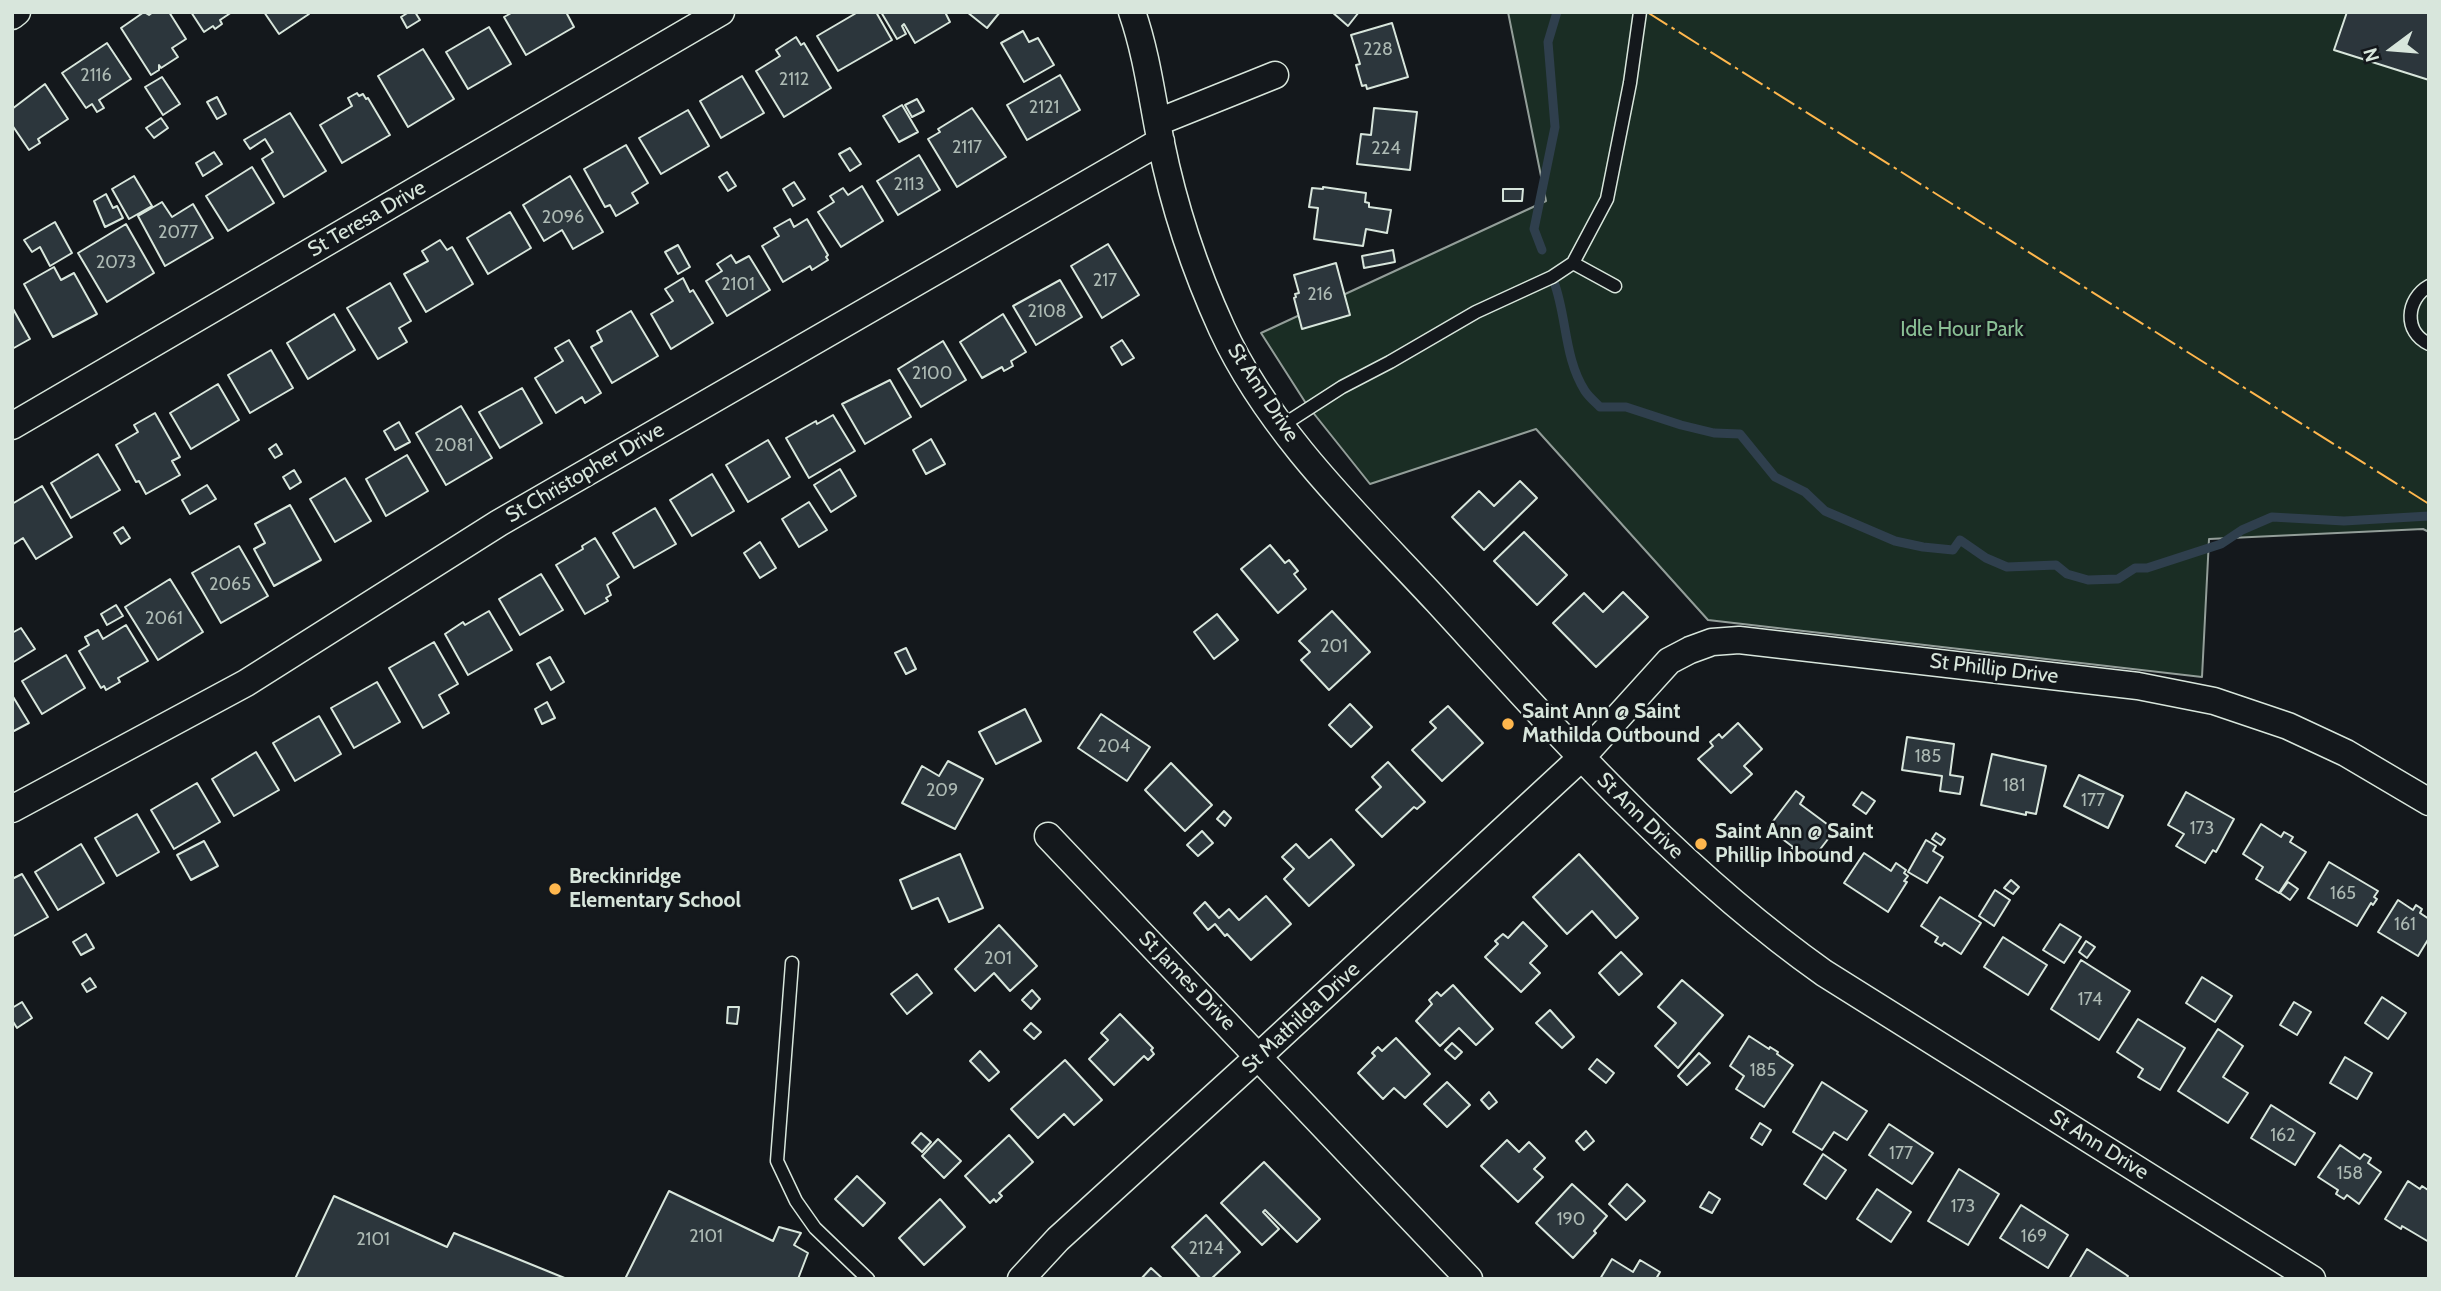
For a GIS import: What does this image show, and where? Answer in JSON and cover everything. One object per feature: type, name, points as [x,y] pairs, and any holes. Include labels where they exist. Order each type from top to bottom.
[{"type":"street","points":[[12,16],[18,12]]},
{"type":"street","name":"St Teresa Drive","points":[[12,426],[721,12]]},
{"type":"street","name":"St Ann Drive","points":[[1132,12],[1147,64],[1172,192],[1208,296],[1241,363],[1312,465],[1581,758],[1695,872],[1796,954],[2312,1279]]},
{"type":"street","points":[[1159,132],[1275,75]]},
{"type":"street","name":"St Christopher Drive","points":[[12,809],[246,683],[499,523],[1159,132]]},
{"type":"street","name":"St Phillip Drive","points":[[1581,758],[1669,662],[1712,642],[1739,640],[2138,686],[2214,701],[2288,726],[2364,762],[2429,802]]},
{"type":"street","name":"St Mathilda Drive","points":[[1021,1279],[1058,1239],[1581,758]]},
{"type":"street","name":"St James Drive","points":[[1048,836],[1469,1279]]},
{"type":"lane","points":[[1283,425],[1342,387],[1476,312],[1552,277],[1573,262],[1607,199],[1630,83],[1640,12]]},
{"type":"lane","points":[[1573,262],[1615,286]]},
{"type":"lane","points":[[2429,286],[2421,290],[2413,302],[2410,317],[2413,330],[2422,341],[2429,344]]},
{"type":"lane","points":[[792,963],[777,1161],[796,1201],[815,1228],[868,1279]]},
{"type":"green space","name":"Idle Hour Park","points":[[1508,12],[2429,12],[2429,532],[2423,529],[2209,539],[2202,677],[1708,620],[1536,429],[1370,484],[1307,405],[1261,333],[1546,201]]},
{"type":"building","points":[[144,12],[149,15],[153,12],[169,12],[186,39],[172,48],[178,57],[161,68],[159,65],[159,70],[151,75],[121,28]]},
{"type":"building","points":[[191,12],[232,12],[220,20],[222,24],[215,29],[213,26],[204,32]]},
{"type":"building","points":[[264,12],[308,12],[309,14],[279,34]]},
{"type":"building","points":[[415,12],[420,20],[407,28],[401,17]]},
{"type":"building","points":[[513,12],[566,12],[574,27],[526,55],[504,17]]},
{"type":"building","points":[[858,12],[876,12],[892,40],[838,71],[817,36]]},
{"type":"building","points":[[881,12],[945,12],[950,22],[915,43],[904,24],[902,26],[906,34],[897,39]]},
{"type":"building","points":[[967,12],[1000,12],[987,28]]},
{"type":"building","points":[[1332,12],[1359,12],[1348,26]]},
{"type":"building","points":[[2347,12],[2429,12],[2429,80],[2334,50]]},
{"type":"building","points":[[1392,23],[1408,77],[1367,89],[1366,85],[1362,86],[1356,65],[1360,64],[1351,35]]},
{"type":"building","points":[[489,27],[511,64],[468,89],[446,52]]},
{"type":"building","points":[[1023,31],[1029,42],[1038,38],[1054,65],[1024,82],[1001,43]]},
{"type":"building","points":[[796,37],[801,45],[804,43],[831,88],[784,117],[756,71],[780,56],[776,50]]},
{"type":"building","points":[[107,43],[131,79],[99,100],[104,108],[97,112],[92,104],[86,108],[62,73]]},
{"type":"building","points":[[423,49],[454,99],[408,127],[378,76]]},
{"type":"building","points":[[1060,75],[1080,110],[1027,140],[1007,105]]},
{"type":"building","points":[[742,76],[764,113],[721,138],[700,101]]},
{"type":"building","points":[[162,77],[180,104],[163,115],[145,87]]},
{"type":"building","points":[[45,84],[68,119],[38,139],[40,143],[29,150],[12,125],[12,109]]},
{"type":"building","points":[[357,93],[368,98],[390,135],[342,163],[320,125],[352,106],[348,98]]},
{"type":"building","points":[[217,97],[226,114],[217,119],[207,102]]},
{"type":"building","points":[[917,99],[924,111],[912,117],[905,105]]},
{"type":"building","points":[[902,105],[918,132],[899,142],[883,116]]},
{"type":"building","points":[[972,108],[1006,157],[957,187],[928,139],[940,132],[938,129]]},
{"type":"building","points":[[1374,108],[1417,112],[1410,170],[1357,164],[1361,134],[1371,135]]},
{"type":"building","points":[[688,110],[709,146],[661,174],[639,138]]},
{"type":"building","points":[[290,113],[326,171],[284,197],[262,159],[273,152],[265,139],[250,149],[244,140]]},
{"type":"building","points":[[161,118],[168,128],[154,138],[146,128]]},
{"type":"building","points":[[626,145],[648,183],[632,193],[638,203],[616,216],[610,205],[605,207],[584,169]]},
{"type":"building","points":[[850,148],[861,164],[850,171],[839,154]]},
{"type":"building","points":[[214,152],[222,164],[203,176],[196,163]]},
{"type":"building","points":[[919,155],[940,190],[898,215],[877,181]]},
{"type":"building","points":[[252,167],[274,203],[228,231],[206,196]]},
{"type":"building","points":[[727,172],[736,186],[728,191],[719,177]]},
{"type":"building","points":[[134,176],[152,206],[129,219],[112,189]]},
{"type":"building","points":[[570,176],[603,232],[573,249],[562,230],[544,241],[523,205]]},
{"type":"building","points":[[794,182],[805,199],[793,206],[783,189]]},
{"type":"building","points":[[862,186],[883,221],[841,247],[818,212],[834,202],[830,196],[843,188],[848,195]]},
{"type":"building","points":[[1312,188],[1366,193],[1365,202],[1369,203],[1369,207],[1391,210],[1387,233],[1366,229],[1363,246],[1314,239],[1318,208],[1309,207]]},
{"type":"building","points":[[1503,189],[1523,189],[1522,201],[1503,201]]},
{"type":"building","points":[[106,194],[113,208],[117,206],[123,218],[105,227],[94,201]]},
{"type":"building","points":[[162,202],[172,217],[193,204],[213,238],[165,266],[138,216]]},
{"type":"building","points":[[510,212],[531,248],[488,274],[467,238]]},
{"type":"building","points":[[790,219],[794,227],[807,219],[828,255],[828,260],[812,270],[810,266],[783,282],[762,246],[779,236],[774,228]]},
{"type":"building","points":[[55,222],[72,253],[50,266],[40,247],[32,252],[24,240]]},
{"type":"building","points":[[126,224],[154,273],[107,302],[78,253]]},
{"type":"building","points":[[440,240],[447,250],[452,247],[473,284],[426,312],[404,274],[428,261],[422,251]]},
{"type":"building","points":[[1108,244],[1139,295],[1102,318],[1071,266]]},
{"type":"building","points":[[678,245],[690,267],[678,274],[665,252]]},
{"type":"building","points":[[1393,250],[1395,262],[1364,268],[1362,256]]},
{"type":"building","points":[[731,255],[736,263],[749,256],[770,290],[727,316],[706,281],[722,271],[717,264]]},
{"type":"building","points":[[1336,263],[1350,315],[1302,329],[1294,298],[1295,294],[1299,293],[1294,275]]},
{"type":"building","points":[[54,267],[61,280],[74,273],[97,314],[53,337],[24,284]]},
{"type":"building","points":[[683,278],[713,323],[671,349],[651,314],[673,301],[665,289]]},
{"type":"building","points":[[1060,280],[1082,317],[1036,345],[1013,306]]},
{"type":"building","points":[[390,283],[411,321],[399,328],[407,342],[378,359],[347,308]]},
{"type":"building","points":[[12,307],[30,339],[12,349]]},
{"type":"building","points":[[631,311],[658,356],[612,383],[591,347],[602,341],[597,331]]},
{"type":"building","points":[[334,314],[355,350],[308,379],[287,343]]},
{"type":"building","points":[[1003,314],[1026,352],[1011,361],[1013,366],[1004,371],[1002,367],[982,378],[960,342]]},
{"type":"building","points":[[569,340],[601,393],[585,403],[582,397],[556,413],[535,378],[563,361],[555,348]]},
{"type":"building","points":[[1122,340],[1134,358],[1122,365],[1111,347]]},
{"type":"building","points":[[943,341],[966,380],[921,407],[898,369]]},
{"type":"building","points":[[271,350],[293,388],[250,413],[228,375]]},
{"type":"building","points":[[890,380],[911,417],[865,444],[842,404]]},
{"type":"building","points":[[218,384],[239,420],[191,449],[170,413]]},
{"type":"building","points":[[522,388],[542,423],[500,448],[479,412]]},
{"type":"building","points":[[461,406],[492,458],[446,485],[416,433]]},
{"type":"building","points":[[155,413],[180,457],[172,461],[180,475],[146,494],[139,481],[136,482],[116,445],[138,432],[134,425]]},
{"type":"building","points":[[833,415],[855,451],[809,478],[786,438]]},
{"type":"building","points":[[399,422],[410,442],[395,450],[384,431]]},
{"type":"building","points":[[931,439],[945,464],[926,474],[913,450]]},
{"type":"building","points":[[768,440],[790,477],[748,502],[726,465]]},
{"type":"building","points":[[276,444],[282,454],[275,458],[269,449]]},
{"type":"building","points":[[98,454],[120,490],[71,518],[51,483]]},
{"type":"building","points":[[407,455],[428,491],[386,516],[366,479]]},
{"type":"building","points":[[840,469],[856,496],[831,512],[814,485]]},
{"type":"building","points":[[294,470],[301,482],[290,489],[283,477]]},
{"type":"building","points":[[712,474],[734,511],[692,536],[670,500]]},
{"type":"building","points":[[345,478],[371,521],[335,542],[310,499]]},
{"type":"building","points":[[1520,481],[1537,498],[1484,550],[1452,517],[1479,491],[1494,506]]},
{"type":"building","points":[[207,485],[216,499],[190,514],[182,500]]},
{"type":"building","points":[[42,486],[72,537],[36,559],[23,538],[12,545],[12,504]]},
{"type":"building","points":[[809,502],[827,530],[799,547],[782,519]]},
{"type":"building","points":[[290,505],[321,560],[274,586],[254,549],[265,543],[255,524]]},
{"type":"building","points":[[655,508],[676,544],[634,568],[613,533]]},
{"type":"building","points":[[123,527],[130,538],[121,544],[114,533]]},
{"type":"building","points":[[1524,532],[1567,575],[1537,605],[1494,561]]},
{"type":"building","points":[[595,538],[619,577],[607,585],[611,595],[606,598],[608,601],[585,614],[556,565],[583,549],[582,546]]},
{"type":"building","points":[[760,542],[776,568],[760,578],[744,553]]},
{"type":"building","points":[[1270,545],[1285,563],[1289,560],[1298,571],[1294,574],[1306,589],[1278,613],[1241,569]]},
{"type":"building","points":[[239,546],[268,596],[221,623],[192,573]]},
{"type":"building","points":[[541,574],[563,610],[520,635],[499,599]]},
{"type":"building","points":[[170,579],[203,632],[158,660],[125,607]]},
{"type":"building","points":[[1623,592],[1648,617],[1596,667],[1553,623],[1584,593],[1603,612]]},
{"type":"building","points":[[116,605],[123,616],[107,625],[101,614]]},
{"type":"building","points":[[489,611],[512,650],[468,675],[445,634],[463,622],[465,625]]},
{"type":"building","points":[[1332,611],[1370,652],[1329,690],[1301,660],[1310,652],[1299,641]]},
{"type":"building","points":[[1217,614],[1238,640],[1214,659],[1194,632]]},
{"type":"building","points":[[126,625],[148,661],[118,678],[120,682],[106,690],[104,686],[101,688],[79,651],[89,645],[85,637],[98,630],[103,639]]},
{"type":"building","points":[[21,628],[35,649],[12,663],[12,633]]},
{"type":"building","points":[[434,642],[458,684],[439,695],[449,713],[423,728],[389,668]]},
{"type":"building","points":[[906,648],[916,669],[906,674],[895,653]]},
{"type":"building","points":[[66,655],[85,688],[42,714],[22,681]]},
{"type":"building","points":[[550,657],[564,682],[551,690],[537,664]]},
{"type":"building","points":[[377,682],[400,722],[354,748],[331,708]]},
{"type":"building","points":[[12,695],[29,723],[12,732]]},
{"type":"building","points":[[547,702],[555,718],[542,724],[535,709]]},
{"type":"building","points":[[1350,704],[1372,727],[1351,747],[1329,725]]},
{"type":"building","points":[[1448,706],[1483,743],[1442,781],[1412,750],[1436,728],[1430,722]]},
{"type":"building","points":[[1025,709],[1041,741],[996,764],[979,732]]},
{"type":"building","points":[[1101,714],[1150,747],[1127,781],[1078,748]]},
{"type":"building","points":[[319,716],[341,754],[295,781],[273,743]]},
{"type":"building","points":[[1738,723],[1762,749],[1744,766],[1752,774],[1731,793],[1698,759],[1713,746],[1710,742],[1719,734],[1722,738]]},
{"type":"building","points":[[1907,737],[1954,744],[1950,775],[1963,777],[1960,794],[1940,791],[1942,776],[1902,770]]},
{"type":"building","points":[[256,752],[279,790],[234,816],[212,779]]},
{"type":"building","points":[[1992,754],[2046,766],[2036,814],[2026,812],[2026,815],[1981,805]]},
{"type":"building","points":[[948,761],[983,779],[955,829],[902,803],[922,766],[939,776]]},
{"type":"building","points":[[1388,762],[1425,802],[1417,809],[1414,807],[1382,837],[1356,810],[1381,787],[1372,777]]},
{"type":"building","points":[[1171,763],[1212,805],[1185,831],[1145,790]]},
{"type":"building","points":[[2079,775],[2123,796],[2108,828],[2064,806]]},
{"type":"building","points":[[197,783],[220,822],[174,849],[151,810]]},
{"type":"building","points":[[1796,791],[1804,797],[1800,804],[1835,830],[1811,861],[1791,850],[1793,847],[1768,828]]},
{"type":"building","points":[[1862,792],[1875,801],[1866,814],[1853,805]]},
{"type":"building","points":[[2186,792],[2234,819],[2216,852],[2213,850],[2205,863],[2176,846],[2184,834],[2168,825]]},
{"type":"building","points":[[1224,811],[1231,818],[1225,826],[1217,819]]},
{"type":"building","points":[[137,814],[159,852],[117,876],[95,838]]},
{"type":"building","points":[[2261,824],[2281,837],[2284,832],[2293,837],[2290,842],[2306,852],[2279,893],[2256,879],[2263,867],[2243,854]]},
{"type":"building","points":[[1202,831],[1213,843],[1198,856],[1187,845]]},
{"type":"building","points":[[1936,833],[1945,839],[1941,845],[1932,839]]},
{"type":"building","points":[[1331,839],[1354,865],[1309,906],[1284,879],[1294,869],[1282,857],[1296,844],[1309,858]]},
{"type":"building","points":[[1926,840],[1936,846],[1933,851],[1943,857],[1927,883],[1908,872]]},
{"type":"building","points":[[204,841],[218,866],[191,880],[177,855]]},
{"type":"building","points":[[81,844],[104,883],[58,910],[35,872]]},
{"type":"building","points":[[1864,853],[1891,871],[1896,863],[1906,870],[1904,873],[1908,876],[1904,881],[1907,882],[1888,912],[1844,883]]},
{"type":"building","points":[[960,854],[983,908],[949,922],[938,898],[912,909],[900,880]]},
{"type":"building","points":[[1579,854],[1638,918],[1616,938],[1592,911],[1567,934],[1533,897]]},
{"type":"building","points":[[2329,862],[2378,891],[2374,897],[2377,899],[2373,905],[2371,903],[2357,926],[2308,898]]},
{"type":"building","points":[[22,874],[48,917],[12,937],[12,879]]},
{"type":"building","points":[[2011,880],[2019,887],[2013,894],[2004,888]]},
{"type":"building","points":[[2288,882],[2298,889],[2290,900],[2280,893]]},
{"type":"building","points":[[1995,890],[2010,900],[1994,926],[1979,916]]},
{"type":"building","points":[[1266,896],[1291,924],[1251,960],[1215,924],[1208,930],[1194,913],[1205,902],[1219,918],[1229,909],[1239,920]]},
{"type":"building","points":[[1940,897],[1981,923],[1961,954],[1944,943],[1942,946],[1935,942],[1938,937],[1921,926]]},
{"type":"building","points":[[2398,900],[2413,910],[2416,905],[2422,909],[2420,913],[2429,919],[2429,938],[2418,956],[2378,932]]},
{"type":"building","points":[[1523,922],[1547,946],[1530,963],[1540,973],[1521,992],[1485,957],[1498,944],[1495,941],[1503,934],[1508,938]]},
{"type":"building","points":[[2060,924],[2081,937],[2064,963],[2043,950]]},
{"type":"building","points":[[999,925],[1037,966],[1010,991],[994,973],[975,991],[955,969]]},
{"type":"building","points":[[86,934],[94,948],[81,955],[73,942]]},
{"type":"building","points":[[2003,937],[2047,965],[2028,995],[1984,967]]},
{"type":"building","points":[[2086,941],[2095,947],[2087,958],[2079,952]]},
{"type":"building","points":[[1621,952],[1642,974],[1619,995],[1599,973]]},
{"type":"building","points":[[2081,960],[2130,991],[2099,1040],[2051,1009]]},
{"type":"building","points":[[917,974],[932,993],[907,1014],[891,994]]},
{"type":"building","points":[[2202,977],[2232,996],[2215,1022],[2186,1003]]},
{"type":"building","points":[[90,978],[96,987],[87,992],[82,984]]},
{"type":"building","points":[[1682,980],[1723,1015],[1678,1068],[1655,1046],[1676,1023],[1658,1007]]},
{"type":"building","points":[[1453,985],[1493,1029],[1476,1045],[1459,1028],[1440,1046],[1416,1021],[1432,1004],[1429,1000],[1437,992],[1441,996]]},
{"type":"building","points":[[1032,990],[1040,999],[1031,1009],[1022,1000]]},
{"type":"building","points":[[2382,997],[2406,1013],[2388,1039],[2365,1023]]},
{"type":"building","points":[[22,1002],[32,1018],[17,1028],[12,1020],[12,1008]]},
{"type":"building","points":[[2294,1002],[2311,1012],[2297,1035],[2280,1025]]},
{"type":"building","points":[[728,1007],[739,1007],[737,1024],[727,1023]]},
{"type":"building","points":[[1550,1010],[1574,1037],[1562,1048],[1536,1023]]},
{"type":"building","points":[[1120,1014],[1153,1048],[1151,1050],[1154,1054],[1148,1060],[1144,1056],[1114,1085],[1089,1059],[1108,1040],[1101,1033]]},
{"type":"building","points":[[2138,1019],[2185,1048],[2160,1090],[2138,1077],[2143,1069],[2117,1052]]},
{"type":"building","points":[[1031,1023],[1041,1032],[1034,1039],[1024,1030]]},
{"type":"building","points":[[2218,1029],[2243,1046],[2223,1077],[2248,1093],[2228,1123],[2178,1091]]},
{"type":"building","points":[[1749,1036],[1778,1052],[1777,1054],[1793,1065],[1764,1107],[1736,1089],[1744,1076],[1730,1066]]},
{"type":"building","points":[[1396,1038],[1430,1074],[1405,1098],[1394,1088],[1383,1099],[1358,1073],[1375,1056],[1372,1053],[1378,1047],[1382,1051]]},
{"type":"building","points":[[1452,1043],[1462,1052],[1455,1059],[1445,1050]]},
{"type":"building","points":[[980,1051],[999,1072],[989,1081],[970,1061]]},
{"type":"building","points":[[1699,1053],[1710,1063],[1687,1085],[1678,1076]]},
{"type":"building","points":[[2345,1057],[2372,1073],[2357,1099],[2330,1083]]},
{"type":"building","points":[[1597,1059],[1614,1073],[1606,1083],[1589,1069]]},
{"type":"building","points":[[1065,1060],[1102,1100],[1074,1125],[1064,1114],[1038,1138],[1011,1109]]},
{"type":"building","points":[[1447,1082],[1470,1105],[1447,1127],[1424,1104]]},
{"type":"building","points":[[1822,1082],[1867,1111],[1847,1140],[1834,1132],[1822,1150],[1793,1132]]},
{"type":"building","points":[[1489,1092],[1497,1102],[1489,1109],[1481,1100]]},
{"type":"building","points":[[2271,1105],[2315,1133],[2295,1165],[2251,1138]]},
{"type":"building","points":[[1760,1123],[1771,1130],[1762,1145],[1751,1138]]},
{"type":"building","points":[[1889,1124],[1933,1153],[1912,1184],[1869,1155]]},
{"type":"building","points":[[1586,1131],[1594,1141],[1584,1150],[1576,1141]]},
{"type":"building","points":[[921,1133],[931,1142],[922,1152],[912,1143]]},
{"type":"building","points":[[1009,1135],[1033,1162],[999,1193],[1002,1196],[996,1202],[994,1199],[990,1203],[965,1176]]},
{"type":"building","points":[[938,1139],[961,1161],[944,1178],[922,1156]]},
{"type":"building","points":[[1507,1140],[1519,1152],[1529,1142],[1545,1158],[1534,1169],[1543,1177],[1518,1202],[1481,1166]]},
{"type":"building","points":[[2340,1145],[2360,1159],[2364,1154],[2371,1158],[2368,1163],[2381,1172],[2359,1204],[2347,1195],[2344,1199],[2336,1194],[2338,1190],[2318,1177]]},
{"type":"building","points":[[1823,1154],[1846,1170],[1826,1199],[1804,1184]]},
{"type":"building","points":[[1264,1162],[1320,1219],[1297,1242],[1265,1210],[1263,1212],[1279,1229],[1262,1245],[1221,1203]]},
{"type":"building","points":[[1959,1169],[1999,1194],[1968,1245],[1928,1221]]},
{"type":"building","points":[[857,1176],[885,1203],[863,1226],[835,1199]]},
{"type":"building","points":[[2408,1181],[2420,1189],[2422,1186],[2428,1190],[2429,1242],[2385,1219]]},
{"type":"building","points":[[1572,1184],[1607,1216],[1594,1231],[1596,1233],[1573,1258],[1536,1223]]},
{"type":"building","points":[[1627,1184],[1645,1201],[1626,1220],[1609,1204]]},
{"type":"building","points":[[1877,1189],[1911,1212],[1891,1242],[1857,1219]]},
{"type":"building","points":[[669,1191],[773,1241],[779,1227],[801,1233],[794,1245],[808,1253],[798,1279],[625,1279]]},
{"type":"building","points":[[1709,1192],[1720,1199],[1712,1213],[1700,1207]]},
{"type":"building","points":[[334,1196],[447,1247],[454,1233],[567,1279],[295,1279]]},
{"type":"building","points":[[940,1199],[965,1227],[924,1265],[899,1238]]},
{"type":"building","points":[[2021,1205],[2068,1235],[2048,1268],[2000,1238]]},
{"type":"building","points":[[1206,1215],[1240,1252],[1211,1279],[1201,1279],[1172,1247]]},
{"type":"building","points":[[2087,1249],[2128,1276],[2126,1279],[2069,1279]]},
{"type":"building","points":[[1612,1259],[1633,1272],[1640,1260],[1660,1272],[1656,1279],[1600,1279]]},
{"type":"building","points":[[1151,1268],[1163,1279],[1141,1279]]},
{"type":"waterway","points":[[1542,250],[1534,229],[1555,127],[1548,42],[1557,12]]},
{"type":"waterway","points":[[1554,282],[1573,365],[1585,391],[1600,407],[1626,407],[1714,433],[1740,434],[1775,477],[1805,492],[1825,511],[1895,541],[1953,550],[1960,540],[1986,558],[2007,567],[2056,565],[2067,574],[2088,580],[2118,579],[2135,568],[2147,568],[2221,544],[2242,530],[2272,517],[2344,521],[2429,516]]},
{"type":"power","points":[[1647,12],[2429,504]]},
{"type":"place","name":"Saint Ann @ Saint Mathilda Outbound","points":[[1508,724]]},
{"type":"place","name":"Saint Ann @ Saint Phillip Inbound","points":[[1701,844]]},
{"type":"place","name":"Breckinridge Elementary School","points":[[555,889]]}]
